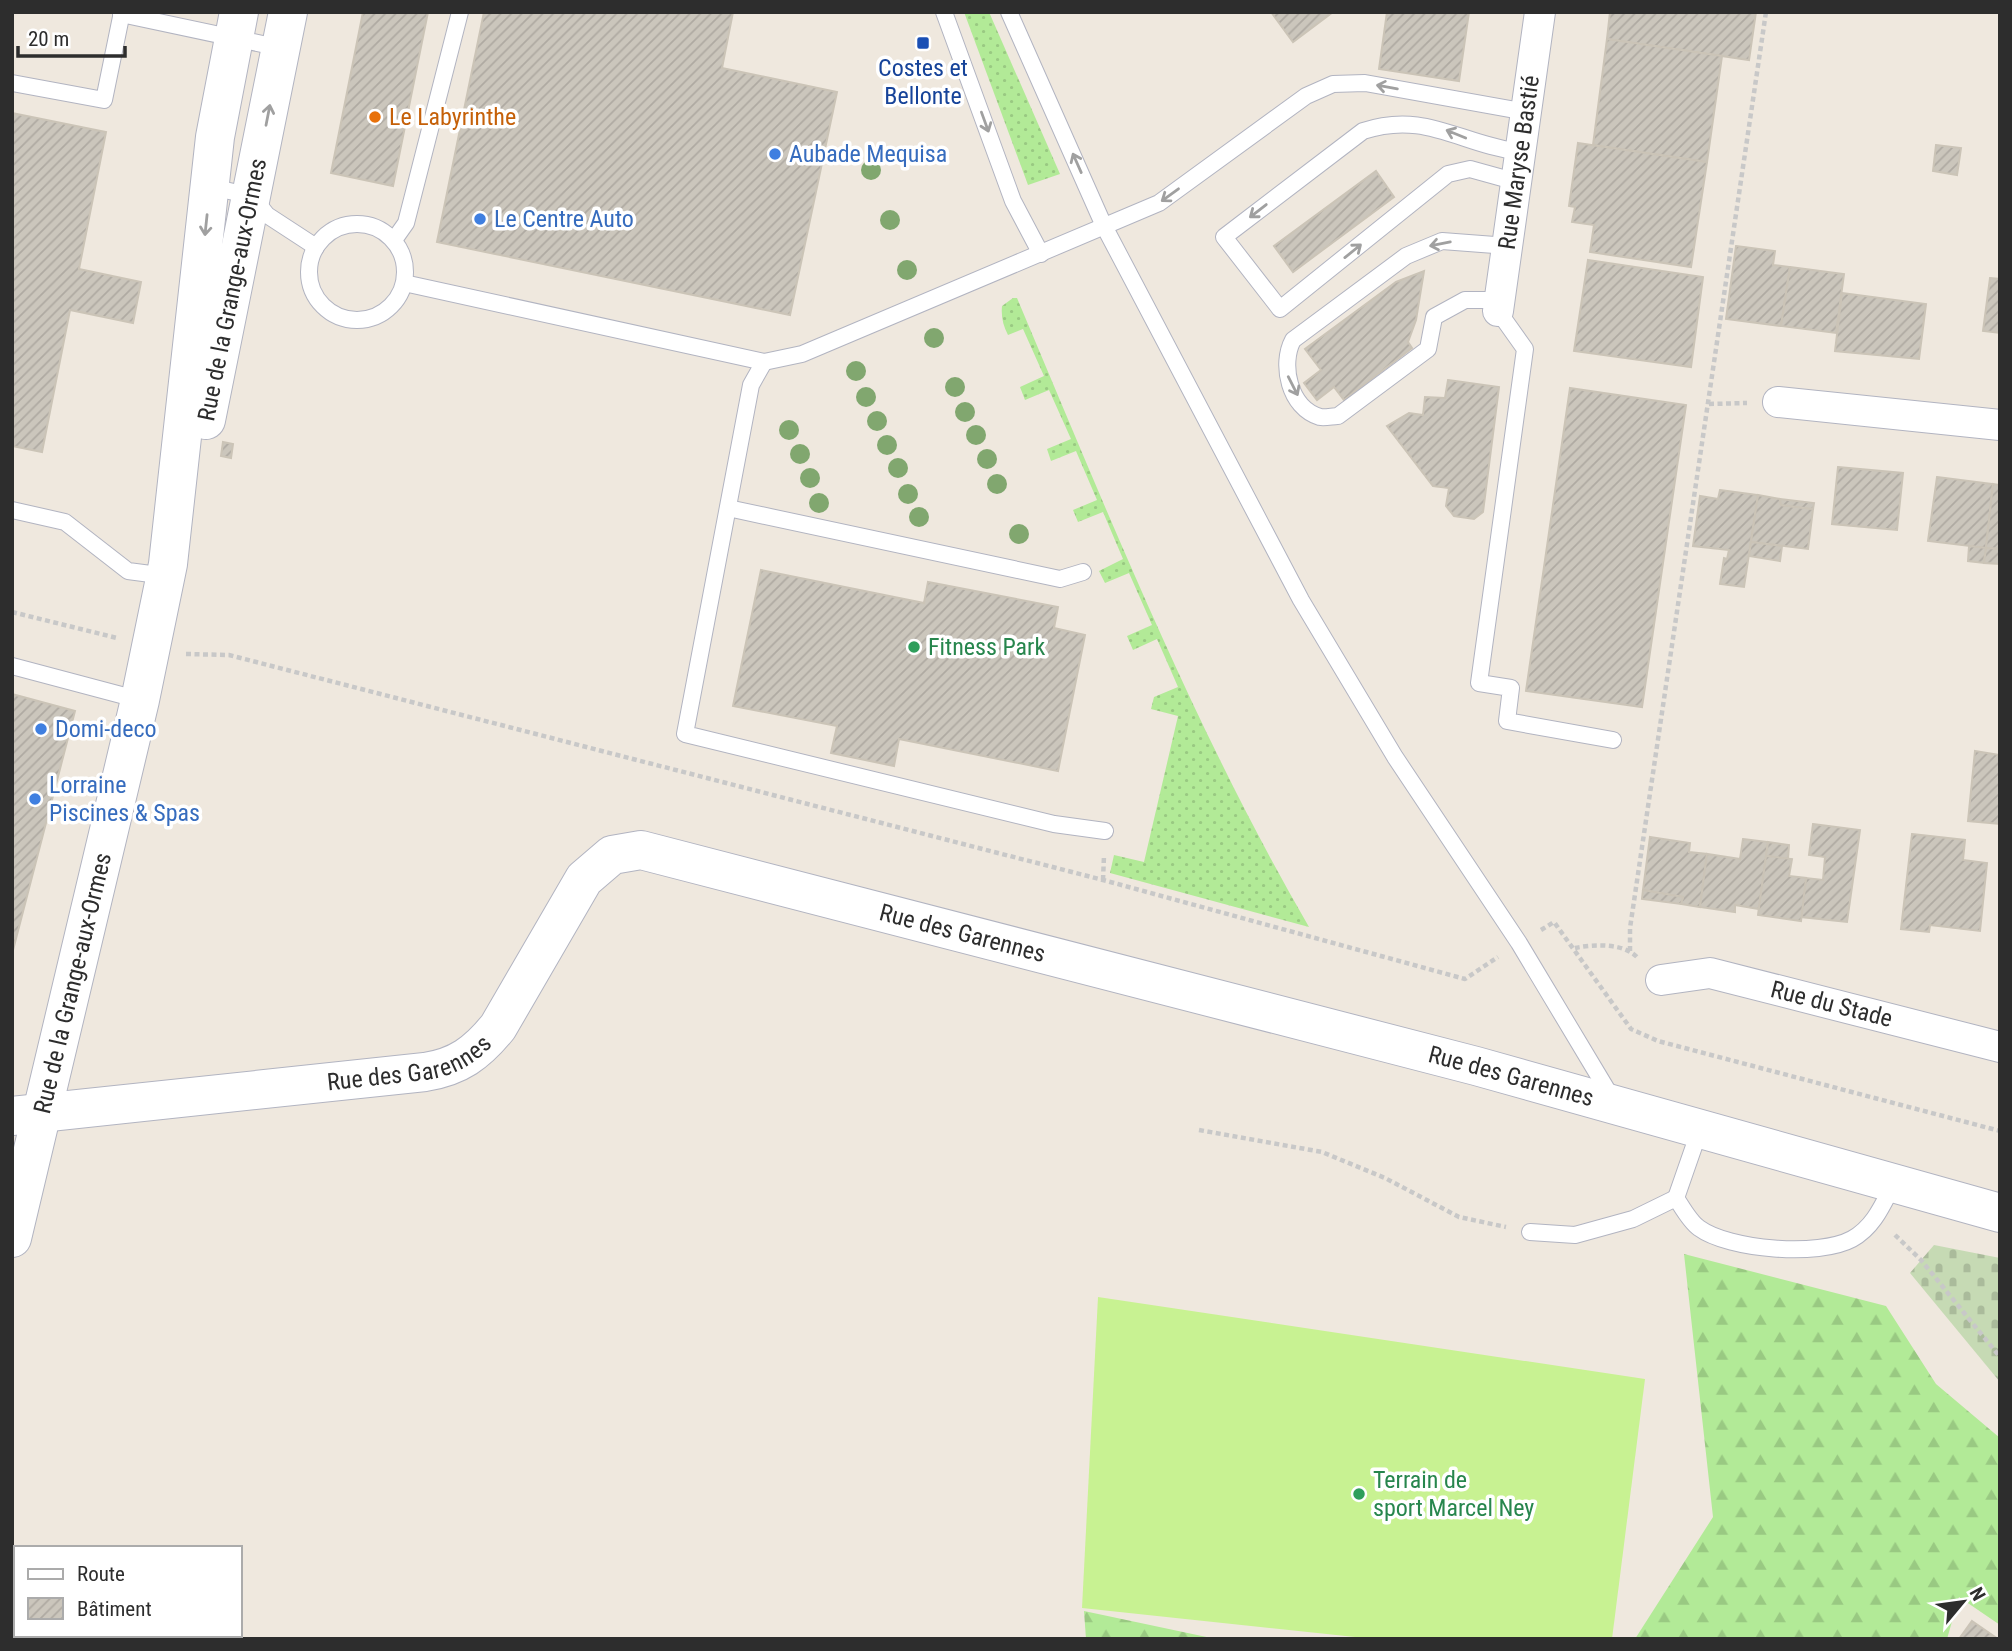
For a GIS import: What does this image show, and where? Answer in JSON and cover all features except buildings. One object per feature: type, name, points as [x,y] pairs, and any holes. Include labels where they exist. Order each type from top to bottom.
[{"type":"street","name":"Rue Maryse Bastié","points":[[1499,305],[1540,12]]},
{"type":"street","name":"Rue de la Grange-aux-Ormes","points":[[167,570],[215,137],[237,26]]},
{"type":"street","name":"Rue de la Grange-aux-Ormes","points":[[12,1238],[27,1114],[140,700],[167,570],[212,397],[285,30]]},
{"type":"street","points":[[1778,402],[2000,425]]},
{"type":"street","name":"Rue des Garennes","points":[[27,1114],[425,1072],[461,1062],[485,1044],[498,1027],[584,879],[612,855],[641,850],[1476,1066],[2000,1213]]},
{"type":"street","name":"Rue du Stade","points":[[1661,980],[1710,973],[2000,1047]]},
{"type":"lane","points":[[394,240],[406,223],[460,12]]},
{"type":"lane","points":[[944,12],[1013,201],[1041,254]]},
{"type":"lane","points":[[1009,12],[1104,226],[1301,600],[1395,757],[1519,943],[1617,1105]]},
{"type":"lane","points":[[12,83],[104,100],[121,13],[285,30]]},
{"type":"lane","points":[[404,283],[764,362],[802,354],[1159,203],[1306,96],[1333,84],[1365,83],[1526,112]]},
{"type":"lane","points":[[1517,182],[1470,169],[1448,174],[1280,309],[1224,237],[1363,131],[1388,122],[1447,130],[1492,149],[1521,152]]},
{"type":"lane","points":[[211,187],[252,196],[267,215],[316,247]]},
{"type":"lane","points":[[353,224],[382,230],[394,240],[401,253],[404,283],[397,299],[386,311],[363,319],[339,317],[314,295],[309,279],[310,262],[316,247],[338,228],[353,224]]},
{"type":"lane","points":[[1508,246],[1441,241],[1406,256],[1293,340],[1286,353],[1285,370],[1306,407],[1320,417],[1338,416],[1428,349],[1434,317],[1465,300],[1499,305],[1525,349],[1479,683],[1511,688],[1507,721],[1613,740]]},
{"type":"lane","points":[[764,362],[751,385],[685,734],[1054,824],[1105,831]]},
{"type":"lane","points":[[728,508],[1060,579],[1083,572]]},
{"type":"lane","points":[[12,510],[65,522],[128,571],[167,570]]},
{"type":"lane","points":[[12,666],[140,700]]},
{"type":"lane","points":[[1530,1232],[1575,1235],[1633,1219],[1676,1198],[1700,1129]]},
{"type":"lane","points":[[1676,1198],[1698,1228],[1744,1245],[1788,1249],[1824,1248],[1852,1239],[1873,1222],[1894,1183]]},
{"type":"path","points":[[1575,948],[1592,944],[1630,951],[1630,928],[1766,12]]},
{"type":"path","points":[[12,612],[173,653],[243,659],[1116,884],[1465,979],[1554,922],[1630,1029],[1658,1041],[2000,1132]]},
{"type":"path","points":[[1199,1130],[1322,1152],[1385,1178],[1459,1217],[1530,1232]]},
{"type":"path","points":[[1873,1222],[1895,1236],[1921,1260],[2000,1357]]},
{"type":"green space","points":[[964,12],[989,12],[1060,174],[1028,185]]},
{"type":"green space","points":[[1017,298],[1118,538],[1189,696],[1267,851],[1309,927],[1110,873],[1114,855],[1144,862],[1178,716],[1151,709],[1154,697],[1178,687],[1157,639],[1133,650],[1127,636],[1152,625],[1129,573],[1105,583],[1099,571],[1123,559],[1103,512],[1078,522],[1073,510],[1097,500],[1076,451],[1051,461],[1047,449],[1071,439],[1049,390],[1025,400],[1020,387],[1044,376],[1023,329],[1008,335],[1005,328],[1002,306]]},
{"type":"green space","points":[[1934,1245],[2000,1258],[2000,1382],[1910,1273]]},
{"type":"green space","points":[[1684,1254],[1886,1306],[1936,1384],[2000,1438],[2000,1625],[1959,1597],[1947,1639],[1635,1639],[1713,1517]]},
{"type":"green space","name":"Terrain de sport Marcel Ney","points":[[1098,1297],[1645,1379],[1612,1639],[1374,1639],[1082,1608]]},
{"type":"green space","points":[[1084,1611],[1216,1639],[1086,1639]]},
{"type":"place","name":"Costes et Bellonte","points":[[923,43]]},
{"type":"place","name":"Le Labyrinthe","points":[[375,117]]},
{"type":"place","name":"Aubade Mequisa","points":[[775,154]]},
{"type":"place","name":"Le Centre Auto","points":[[480,219]]},
{"type":"place","name":"Fitness Park","points":[[914,647]]},
{"type":"place","name":"Domi-deco","points":[[41,729]]},
{"type":"place","name":"Lorraine Piscines & Spas","points":[[35,799]]},
{"type":"place","name":"Terrain de sport Marcel Ney","points":[[1359,1494]]}]
